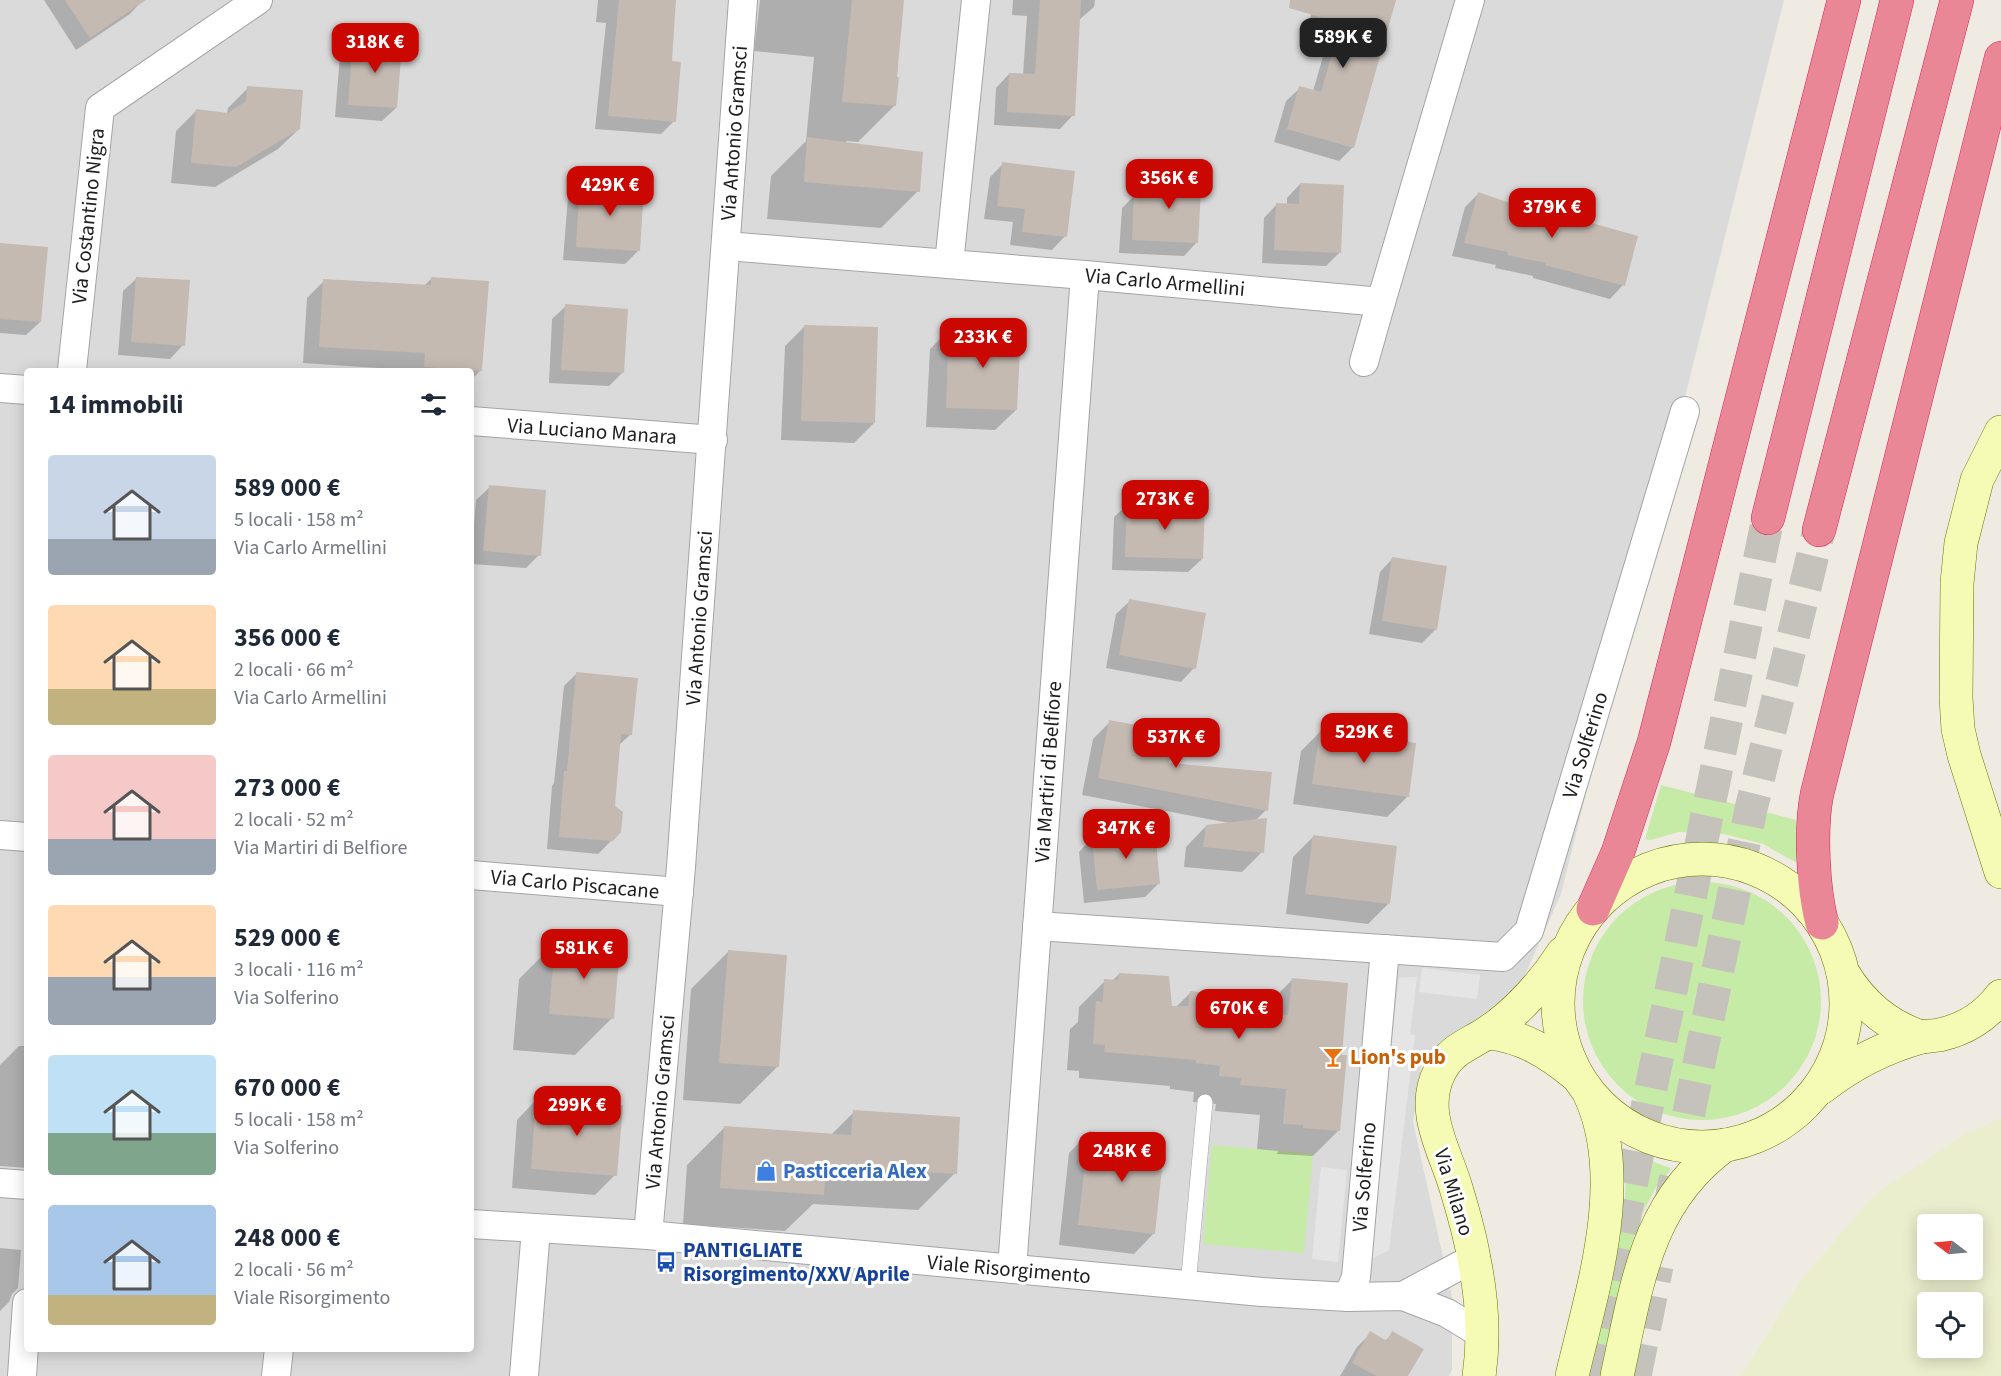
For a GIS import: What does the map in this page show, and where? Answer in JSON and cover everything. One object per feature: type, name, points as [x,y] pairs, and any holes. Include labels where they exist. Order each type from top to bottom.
[{"type":"highway","points":[[1593,909],[1618,852],[1654,742],[1844,0]]},
{"type":"highway","points":[[1768,518],[1897,0]]},
{"type":"highway","points":[[1819,530],[1957,0]]},
{"type":"highway","points":[[1822,923],[1817,898],[1815,865],[1814,816],[1817,794],[2001,58]]},
{"type":"main road","points":[[2001,432],[1977,480],[1961,543],[1956,590],[1958,729],[2001,872]]},
{"type":"main road","points":[[1572,1376],[1608,1199],[1607,1168],[1599,1117],[1562,1040],[1558,1007],[1561,970],[1571,942],[1593,909],[1617,886],[1647,869],[1671,862],[1706,858],[1732,861],[1772,876],[1800,897],[1822,923],[1837,952],[1843,973],[1846,1001],[1841,1041],[1829,1070],[1810,1097]]},
{"type":"main road","name":"Via Milano","points":[[1479,1376],[1483,1335],[1482,1303],[1474,1258],[1456,1186],[1438,1141],[1431,1098],[1438,1075],[1453,1053],[1488,1033],[1539,986],[1571,942]]},
{"type":"main road","points":[[1843,973],[1853,989],[1878,1016],[1907,1033],[1921,1037]]},
{"type":"main road","points":[[1488,1033],[1504,1034],[1532,1044],[1556,1058],[1618,1120],[1650,1138],[1688,1147],[1725,1145],[1746,1140],[1772,1129],[1849,1068],[1871,1056],[1921,1037],[1940,1035],[1974,1022],[2001,996]]},
{"type":"main road","points":[[1617,1376],[1644,1260],[1657,1225],[1678,1190],[1695,1169],[1725,1145]]},
{"type":"street","name":"Via Costantino Nigra","points":[[72,368],[100,108],[258,0]]},
{"type":"street","name":"Via Antonio Gramsci","points":[[648,1236],[679,892],[743,0]]},
{"type":"street","points":[[949,264],[976,0]]},
{"type":"street","points":[[1364,362],[1470,0]]},
{"type":"street","name":"Via Carlo Armellini","points":[[726,246],[1381,302]]},
{"type":"street","name":"Via Martiri di Belfiore","points":[[1011,1269],[1085,275]]},
{"type":"street","points":[[0,388],[24,390]]},
{"type":"street","name":"Via Solferino","points":[[1037,926],[1503,957],[1529,931],[1685,411]]},
{"type":"street","name":"Via Luciano Manara","points":[[474,421],[713,440]]},
{"type":"street","points":[[0,835],[24,837]]},
{"type":"street","name":"Via Carlo Piscacane","points":[[474,875],[679,892]]},
{"type":"street","name":"Via Solferino","points":[[1348,1297],[1356,1277],[1384,949]]},
{"type":"street","points":[[0,1183],[24,1185]]},
{"type":"street","name":"Viale Risorgimento","points":[[474,1224],[648,1236],[1188,1286],[1348,1297],[1403,1296],[1447,1313],[1483,1335]]},
{"type":"street","points":[[524,1376],[536,1228]]},
{"type":"street","name":"Viale Risorgimento","points":[[1403,1296],[1474,1258]]},
{"type":"street","points":[[22,1376],[24,1347]]},
{"type":"street","points":[[276,1376],[279,1352]]},
{"type":"lane","points":[[1188,1286],[1206,1102]]},
{"type":"shaded area","points":[[0,0],[1784,0],[1561,894],[1520,986],[1422,1060],[1413,1122],[1452,1297],[1452,1370],[1449,1376],[0,1376]]},
{"type":"shaded area","points":[[1422,968],[1480,975],[1477,999],[1419,992]]},
{"type":"shaded area","points":[[1417,977],[1410,1034],[1415,1035],[1389,1250],[1366,1262],[1399,978]]},
{"type":"shaded area","points":[[1321,1167],[1347,1170],[1338,1262],[1312,1259]]},
{"type":"green space","points":[[1661,785],[1796,820],[1797,861],[1763,844],[1724,834],[1679,832],[1650,840],[1645,839]]},
{"type":"green space","points":[[1702,882],[1725,884],[1748,891],[1778,909],[1794,925],[1807,945],[1816,966],[1821,1001],[1819,1024],[1812,1047],[1794,1077],[1778,1093],[1758,1106],[1737,1115],[1702,1120],[1679,1118],[1656,1111],[1626,1093],[1610,1077],[1597,1057],[1588,1036],[1583,1001],[1585,978],[1592,955],[1610,925],[1626,909],[1646,896],[1667,887]]},
{"type":"green space","points":[[2001,1118],[2001,1376],[1741,1376],[1801,1280],[1873,1196],[1963,1135]]},
{"type":"green space","points":[[1212,1145],[1313,1154],[1304,1253],[1203,1244]]},
{"type":"green space","points":[[1630,1153],[1670,1168],[1670,1171],[1656,1187],[1640,1218],[1630,1250],[1600,1376],[1587,1376],[1625,1200],[1624,1155]]},
{"type":"building","points":[[65,0],[146,0],[90,38]]},
{"type":"building","points":[[619,0],[676,0],[672,61],[681,62],[676,122],[608,116]]},
{"type":"building","points":[[852,0],[904,0],[896,106],[842,102]]},
{"type":"building","points":[[1040,0],[1081,0],[1075,116],[1007,112],[1009,73],[1035,74]]},
{"type":"building","points":[[1290,0],[1396,0],[1354,148],[1287,129],[1299,86],[1321,92],[1341,23],[1289,8]]},
{"type":"building","points":[[353,40],[402,45],[397,108],[348,105]]},
{"type":"building","points":[[247,86],[303,90],[300,129],[236,167],[191,163],[196,109],[228,113],[246,101]]},
{"type":"building","points":[[807,137],[923,152],[920,192],[804,182]]},
{"type":"building","points":[[1002,162],[1075,171],[1067,237],[1022,232],[1025,209],[997,206]]},
{"type":"building","points":[[1157,173],[1202,175],[1198,243],[1132,240],[1134,193],[1156,194]]},
{"type":"building","points":[[580,182],[644,187],[640,251],[576,247]]},
{"type":"building","points":[[1300,183],[1344,185],[1341,253],[1274,250],[1276,203],[1299,204]]},
{"type":"building","points":[[1478,192],[1519,206],[1520,203],[1638,236],[1625,286],[1545,265],[1546,263],[1507,255],[1508,252],[1464,243]]},
{"type":"building","points":[[0,243],[48,247],[41,322],[0,319]]},
{"type":"building","points":[[136,277],[190,280],[185,346],[131,342]]},
{"type":"building","points":[[431,277],[489,281],[482,371],[474,370],[474,368],[424,367],[425,353],[319,347],[323,279],[431,285]]},
{"type":"building","points":[[565,304],[628,309],[624,373],[561,370]]},
{"type":"building","points":[[804,325],[878,327],[875,423],[801,421]]},
{"type":"building","points":[[949,328],[1021,331],[1017,410],[946,408]]},
{"type":"building","points":[[489,485],[546,490],[541,556],[483,551]]},
{"type":"building","points":[[1127,502],[1205,505],[1203,559],[1125,557]]},
{"type":"building","points":[[1392,557],[1447,566],[1437,630],[1382,621]]},
{"type":"building","points":[[1129,599],[1206,613],[1196,669],[1119,655]]},
{"type":"building","points":[[576,672],[638,678],[632,735],[621,734],[615,806],[623,812],[621,832],[613,841],[559,837]]},
{"type":"building","points":[[1109,720],[1175,732],[1169,763],[1272,772],[1268,811],[1098,778]]},
{"type":"building","points":[[1320,730],[1416,743],[1409,797],[1312,784]]},
{"type":"building","points":[[1267,818],[1264,853],[1203,847],[1206,825]]},
{"type":"building","points":[[1155,830],[1160,884],[1097,890],[1092,837]]},
{"type":"building","points":[[1313,835],[1397,846],[1390,904],[1305,894]]},
{"type":"building","points":[[555,941],[620,946],[614,1019],[549,1014]]},
{"type":"building","points":[[728,950],[787,955],[779,1067],[719,1063]]},
{"type":"building","points":[[1119,973],[1169,976],[1172,1006],[1188,1006],[1190,991],[1220,994],[1219,1009],[1288,1015],[1292,978],[1348,983],[1342,1055],[1347,1055],[1340,1131],[1283,1124],[1286,1089],[1240,1085],[1241,1078],[1219,1076],[1220,1066],[1196,1063],[1196,1060],[1104,1052],[1105,1045],[1093,1044],[1096,1001],[1103,1002],[1104,979],[1118,980]]},
{"type":"building","points":[[536,1098],[623,1105],[617,1176],[531,1169]]},
{"type":"building","points":[[853,1110],[960,1117],[957,1174],[826,1166],[824,1195],[720,1188],[724,1126],[851,1135]]},
{"type":"building","points":[[1089,1131],[1165,1140],[1155,1234],[1078,1225]]},
{"type":"building","points":[[1370,1331],[1387,1341],[1392,1331],[1424,1349],[1408,1376],[1377,1376],[1352,1363]]},
{"type":"tunnel","points":[[1592,1376],[1768,518]]},
{"type":"tunnel","points":[[1669,1210],[1751,809],[1819,530]]},
{"type":"tunnel","points":[[1635,1376],[1657,1266]]},
{"type":"place","name":"Lion's pub","points":[[1333,1057]]},
{"type":"place","name":"Pasticceria Alex","points":[[766,1171]]},
{"type":"place","name":"PANTIGLIATE Risorgimento/XXV Aprile","points":[[666,1262]]}]
